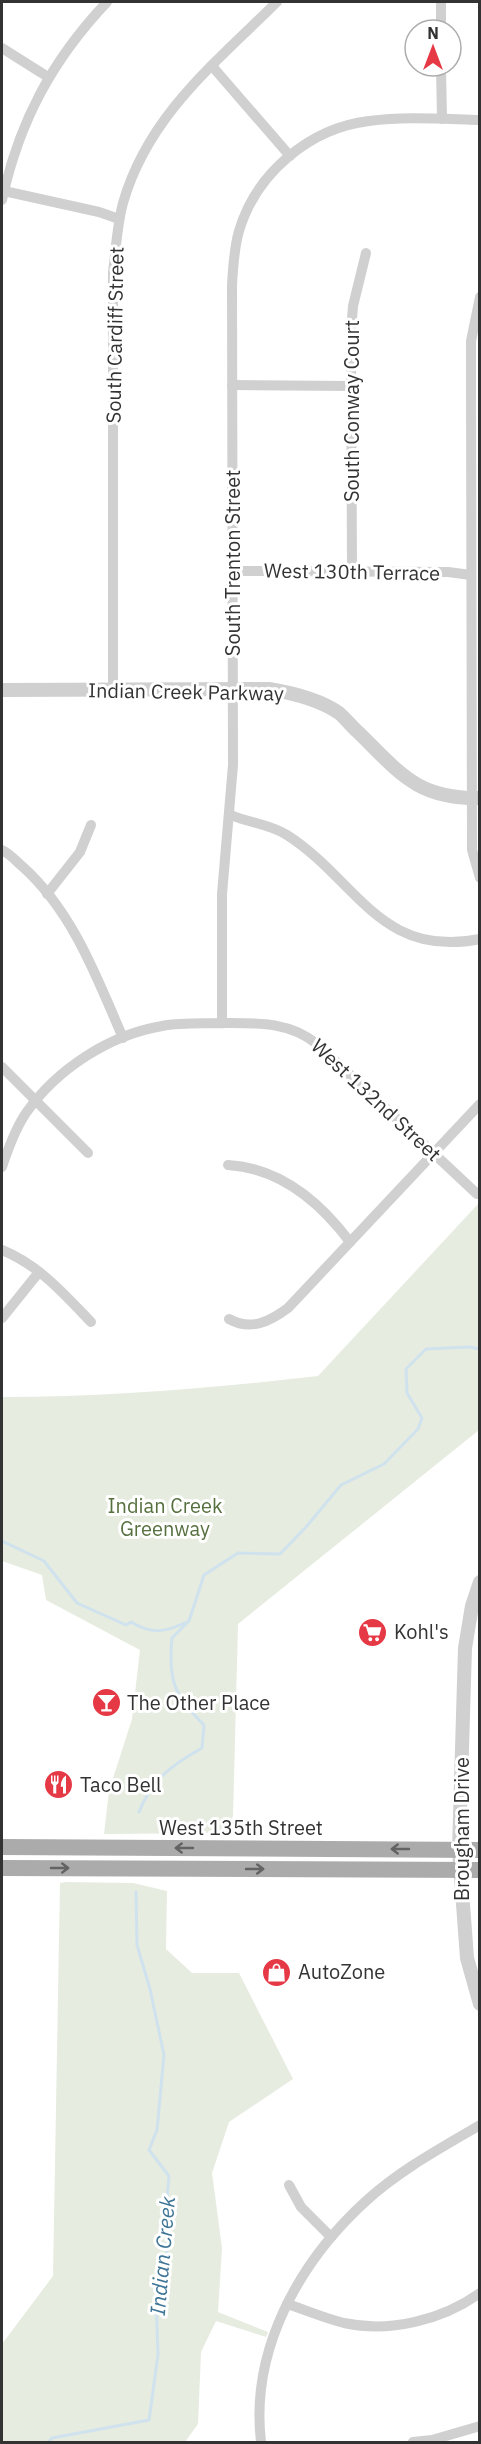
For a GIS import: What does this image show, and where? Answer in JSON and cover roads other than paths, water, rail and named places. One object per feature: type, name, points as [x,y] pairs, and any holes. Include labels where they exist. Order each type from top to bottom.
[{"type":"main road","name":"West 135th Street","points":[[2,1847],[480,1850]]},
{"type":"main road","name":"West 135th Street","points":[[2,1868],[480,1870]]},
{"type":"street","points":[[107,2],[78,35],[48,76],[27,118],[12,157],[3,195],[99,212],[119,219]]},
{"type":"street","name":"South Cardiff Street","points":[[113,689],[113,272],[119,219],[132,177],[151,137],[183,94],[277,2]]},
{"type":"street","points":[[441,2],[441,18]]},
{"type":"street","points":[[2,48],[48,76]]},
{"type":"street","points":[[212,66],[290,156]]},
{"type":"street","points":[[441,78],[442,119]]},
{"type":"street","name":"South Trenton Street","points":[[222,1023],[222,894],[233,789],[232,285],[233,259],[239,231],[247,210],[260,187],[273,171],[314,138],[354,123],[385,119],[480,120]]},
{"type":"street","name":"South Conway Court","points":[[352,571],[353,306],[366,253]]},
{"type":"street","points":[[480,297],[471,340],[475,454],[471,575],[476,798],[472,850],[480,878]]},
{"type":"street","points":[[232,385],[351,386]]},
{"type":"street","name":"West 130th Terrace","points":[[233,571],[352,571],[471,575]]},
{"type":"street","name":"Indian Creek Parkway","points":[[2,690],[269,689],[293,693],[339,714],[408,781],[434,793],[454,798],[476,798]]},
{"type":"street","points":[[231,815],[286,834],[381,919],[401,932],[435,943],[459,943],[480,939]]},
{"type":"street","points":[[47,894],[80,852],[92,825]]},
{"type":"street","points":[[2,850],[33,876],[64,914],[91,963],[123,1038]]},
{"type":"street","name":"West 132nd Street","points":[[2,1167],[26,1113],[56,1080],[87,1054],[123,1038],[161,1026],[222,1023],[274,1024],[290,1028],[309,1038],[477,1194]]},
{"type":"street","points":[[2,1067],[88,1153]]},
{"type":"street","points":[[229,1319],[240,1325],[252,1326],[279,1314],[480,1104]]},
{"type":"street","points":[[228,1165],[262,1170],[284,1179],[340,1228],[350,1242]]},
{"type":"street","points":[[2,1250],[14,1255],[49,1278],[91,1322]]},
{"type":"street","points":[[2,1318],[39,1272]]},
{"type":"street","name":"Brougham Drive","points":[[480,1582],[472,1606],[465,1648],[459,1850],[467,1958],[480,2004]]},
{"type":"street","points":[[261,2442],[260,2398],[270,2342],[287,2304],[309,2267],[331,2237],[366,2201],[399,2175],[480,2125]]},
{"type":"street","points":[[289,2185],[301,2207],[331,2237]]},
{"type":"street","points":[[287,2304],[344,2323],[388,2326],[431,2318],[480,2293]]},
{"type":"street","points":[[413,2442],[432,2440],[479,2427]]},
{"type":"waterway","name":"Indian Creek","points":[[139,1812],[150,1790],[164,1774],[202,1748],[204,1725],[186,1705],[175,1686],[172,1677],[171,1653],[172,1638],[189,1621],[204,1575],[238,1553],[280,1554],[341,1485],[384,1464],[418,1429],[422,1418],[407,1393],[406,1369],[426,1349],[469,1347],[480,1349]]},
{"type":"waterway","points":[[2,1541],[44,1561],[77,1603],[126,1625],[131,1622],[146,1629],[159,1631],[187,1622]]},
{"type":"waterway","name":"Indian Creek","points":[[48,2442],[52,2438],[149,2420],[158,2355],[156,2297],[167,2255],[166,2210],[169,2176],[149,2150],[157,2130],[164,2055],[150,1989],[137,1945],[136,1892]]},
{"type":"place","name":"Kohl's","points":[[373,1632]]},
{"type":"place","name":"The Other Place","points":[[106,1703]]},
{"type":"place","name":"Taco Bell","points":[[59,1785]]},
{"type":"place","name":"AutoZone","points":[[277,1972]]},
{"type":"park label","name":"Indian Creek Greenway","points":[[165,1518]]}]
